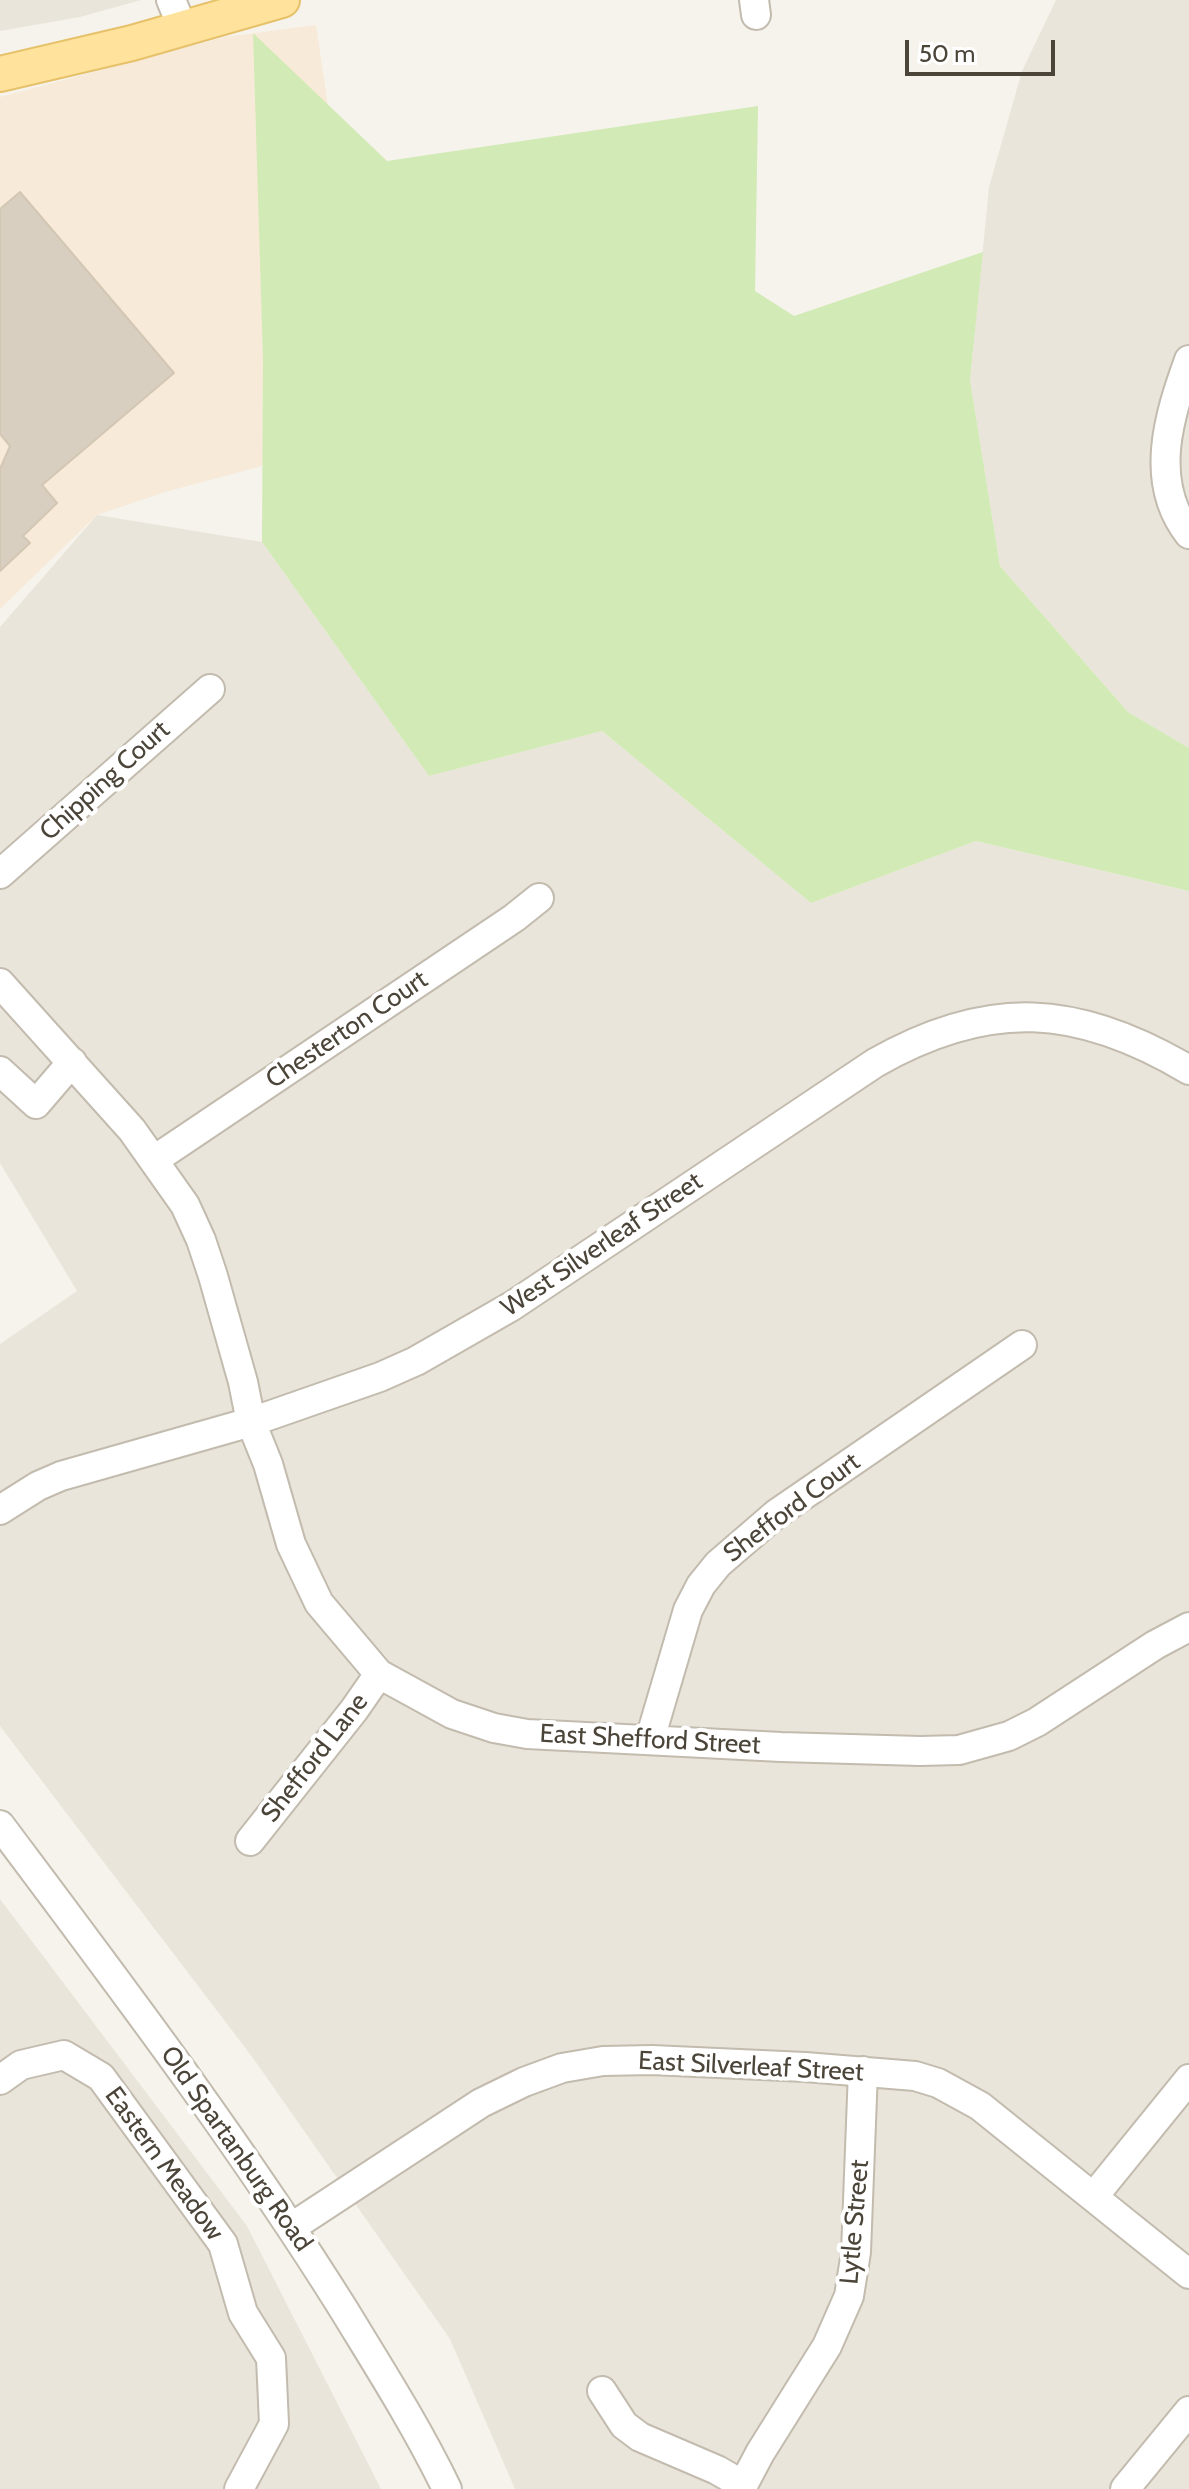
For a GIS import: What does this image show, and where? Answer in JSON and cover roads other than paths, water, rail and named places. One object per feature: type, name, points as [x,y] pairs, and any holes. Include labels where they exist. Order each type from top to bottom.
[{"type":"main road","points":[[0,74],[177,14],[282,0]]},
{"type":"street","points":[[1189,360],[1168,425],[1165,467],[1173,507],[1189,534]]},
{"type":"street","name":"Chipping Court","points":[[0,874],[210,689]]},
{"type":"street","name":"Chesterton Court","points":[[154,1160],[514,918],[539,898]]},
{"type":"street","name":"East Shefford Street","points":[[0,983],[132,1130],[185,1205],[201,1240],[239,1367],[251,1422],[268,1464],[291,1544],[306,1579],[333,1623],[379,1674],[452,1714],[494,1728],[588,1738],[739,1746],[959,1750],[982,1745],[1037,1722],[1155,1645],[1189,1627]]},
{"type":"street","name":"West Silverleaf Street","points":[[0,1510],[38,1486],[61,1476],[251,1422],[380,1377],[454,1342],[875,1063],[925,1037],[970,1022],[1045,1018],[1107,1029],[1154,1049],[1189,1070]]},
{"type":"street","points":[[0,1071],[36,1104],[72,1062]]},
{"type":"street","name":"Shefford Court","points":[[650,1739],[688,1610],[701,1585],[718,1564],[776,1514],[1022,1345]]},
{"type":"street","name":"Shefford Lane","points":[[250,1841],[379,1674]]},
{"type":"street","name":"Old Spartanburg Road","points":[[4,1840],[140,2011],[292,2227],[392,2389],[447,2489]]},
{"type":"street","name":"Eastern Meadow","points":[[0,2080],[21,2065],[64,2055],[101,2077],[223,2244],[243,2313],[271,2358],[274,2424],[239,2489]]},
{"type":"street","name":"East Silverleaf Street","points":[[292,2227],[481,2103],[562,2068],[603,2061],[652,2060],[863,2071],[915,2076],[938,2083],[970,2100],[999,2119],[1189,2274]]},
{"type":"street","name":"Lytle Street","points":[[742,2487],[827,2346],[849,2296],[856,2252],[863,2071]]},
{"type":"street","points":[[1094,2196],[1189,2079]]},
{"type":"street","points":[[602,2391],[624,2425],[640,2437],[717,2470],[742,2487]]},
{"type":"street","points":[[1125,2489],[1189,2411]]}]
